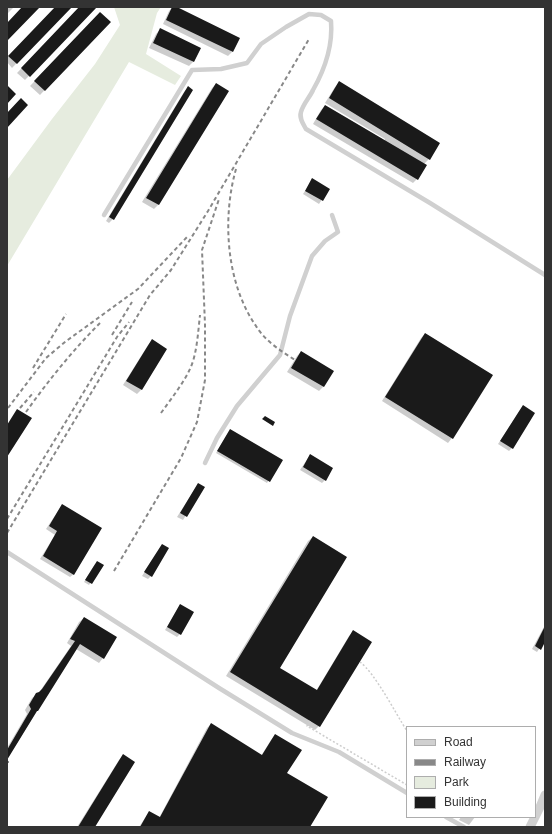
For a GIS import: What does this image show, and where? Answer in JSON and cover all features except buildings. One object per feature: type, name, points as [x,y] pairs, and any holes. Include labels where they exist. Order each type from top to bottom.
[{"type":"street","points":[[536,816],[545,795]]},
{"type":"street","points":[[530,827],[535,818]]},
{"type":"lane","points":[[104,215],[192,70],[221,69],[247,63],[261,44],[286,27],[310,14],[321,15],[331,21],[332,34],[328,58],[314,88],[300,112],[301,122],[306,129],[430,203],[545,275]]},
{"type":"lane","points":[[205,463],[217,438],[237,406],[280,355],[290,316],[312,256],[325,241],[338,232],[332,215]]},
{"type":"lane","points":[[7,552],[292,733],[338,752],[406,792]]},
{"type":"lane","points":[[448,818],[464,827]]},
{"type":"path","points":[[360,662],[371,674],[406,729]]},
{"type":"path","points":[[310,721],[307,726],[406,784]]},
{"type":"green space","points":[[114,7],[161,7],[157,13],[146,54],[181,76],[175,85],[129,62],[7,266],[7,180],[95,64],[120,25]]},
{"type":"railway","points":[[7,533],[150,295],[171,270],[208,211],[309,39]]},
{"type":"railway","points":[[236,169],[229,208],[228,229],[233,270],[238,290],[246,309],[264,336],[295,360]]},
{"type":"railway","points":[[114,571],[181,458],[197,422],[205,380],[205,325],[202,250],[219,199]]},
{"type":"railway","points":[[8,408],[46,358],[65,342],[138,289],[187,237]]},
{"type":"railway","points":[[112,335],[132,302]]},
{"type":"railway","points":[[33,368],[66,314]]},
{"type":"railway","points":[[161,413],[183,382],[192,365],[197,344],[200,315]]},
{"type":"railway","points":[[7,519],[117,337],[129,322]]},
{"type":"railway","points":[[26,412],[61,366],[100,323]]},
{"type":"railway","points":[[20,408],[34,392]]}]
